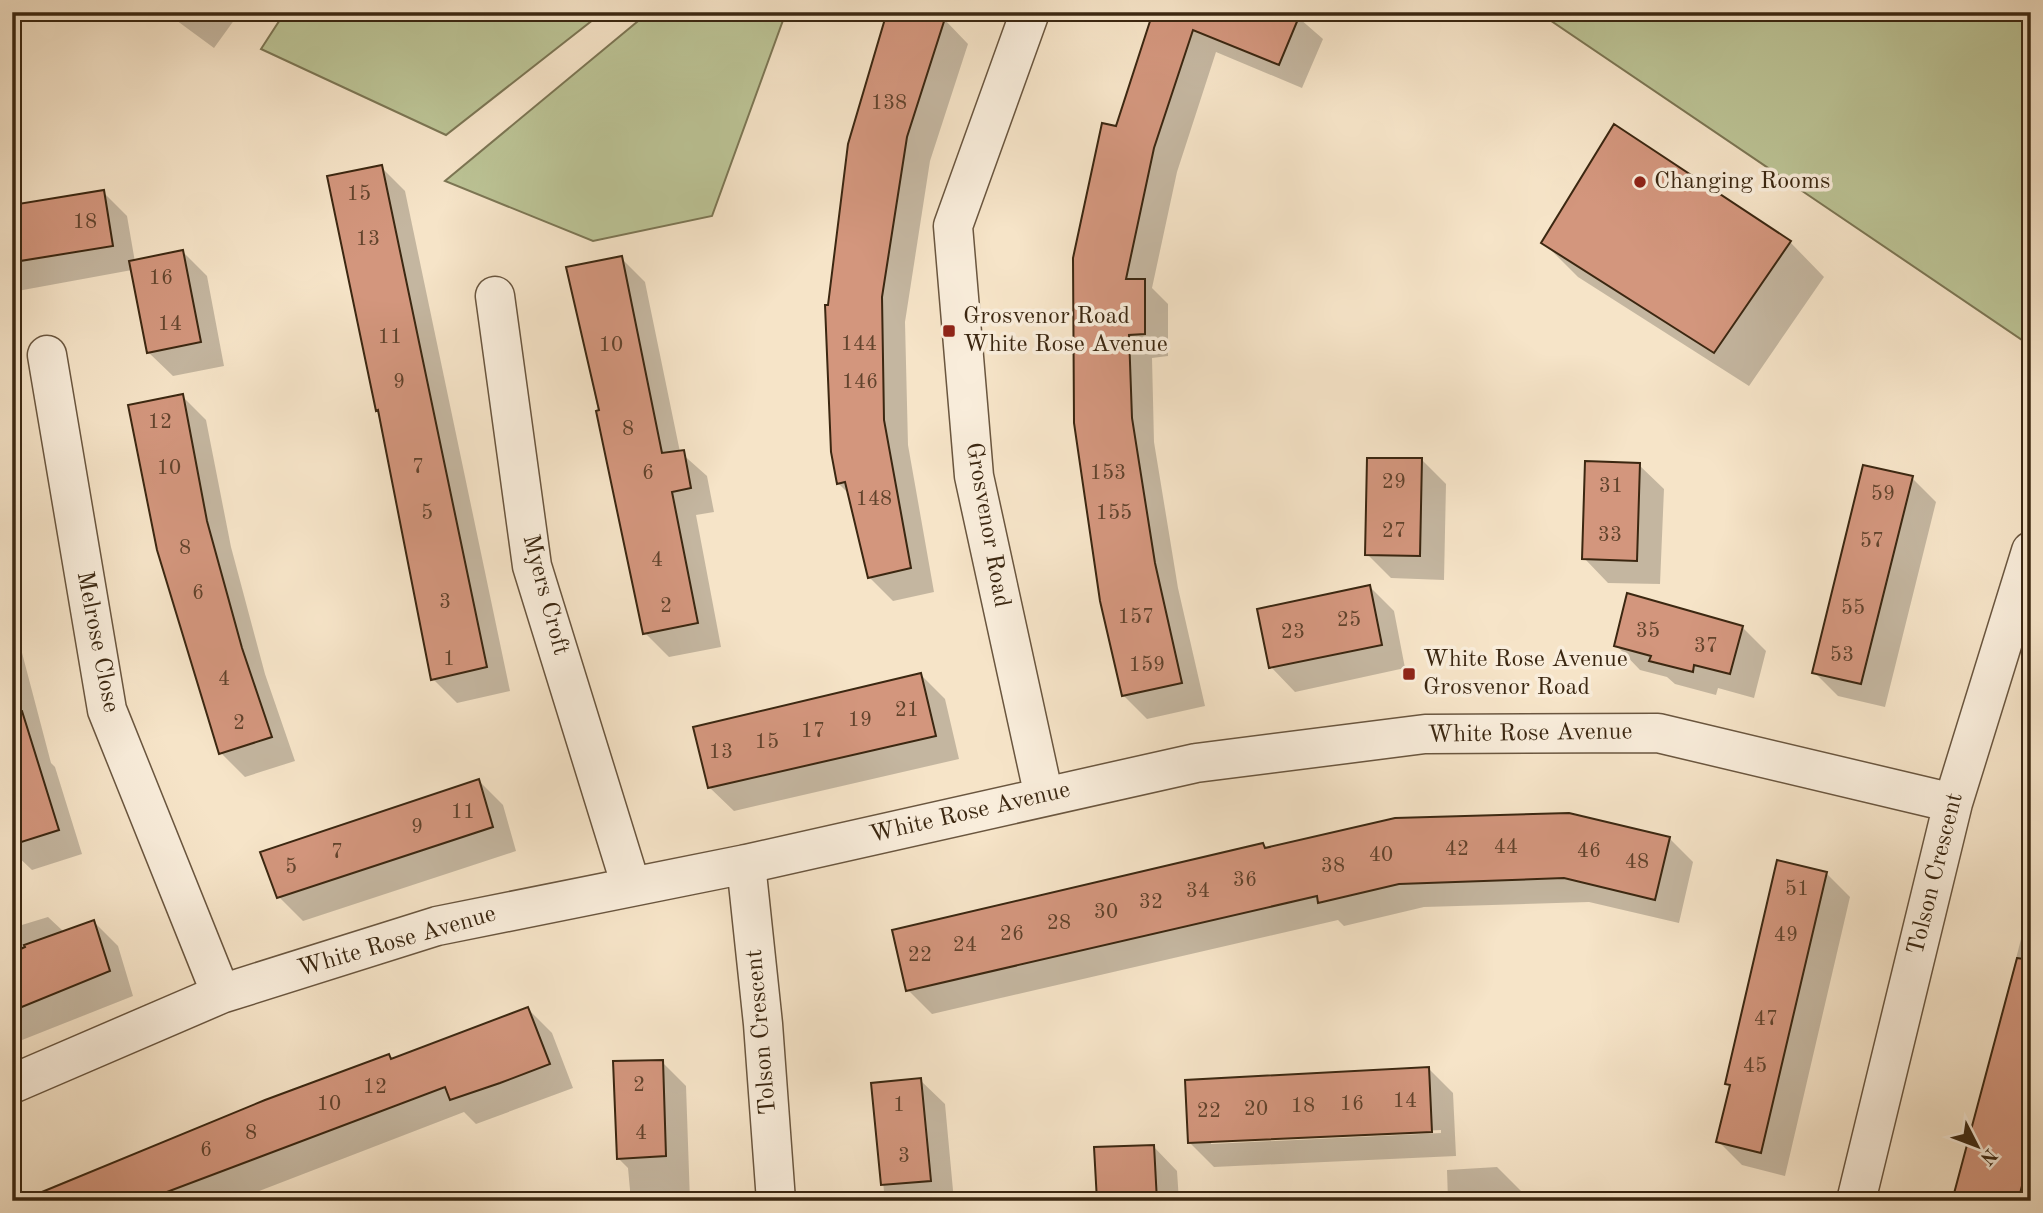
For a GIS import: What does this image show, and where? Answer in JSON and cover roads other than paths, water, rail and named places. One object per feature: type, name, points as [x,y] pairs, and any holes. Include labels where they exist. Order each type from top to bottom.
[{"type":"street","name":"Grosvenor Road","points":[[1030,12],[953,226],[974,476],[1044,797]]},
{"type":"street","name":"Myers Croft","points":[[495,296],[532,566],[631,886]]},
{"type":"street","name":"Melrose Close","points":[[47,355],[107,710],[221,994]]},
{"type":"street","name":"Tolson Crescent","points":[[1856,1201],[1953,803],[2031,551]]},
{"type":"street","name":"White Rose Avenue","points":[[12,1084],[221,994],[438,926],[746,864],[1196,763],[1425,734],[1658,733],[1953,803]]},
{"type":"street","name":"Tolson Crescent","points":[[746,864],[763,1024],[776,1201]]},
{"type":"place","name":"Changing Rooms","points":[[1640,182]]},
{"type":"place","name":"Grosvenor Road White Rose Avenue","points":[[949,331]]},
{"type":"place","name":"White Rose Avenue Grosvenor Road","points":[[1409,674]]}]
